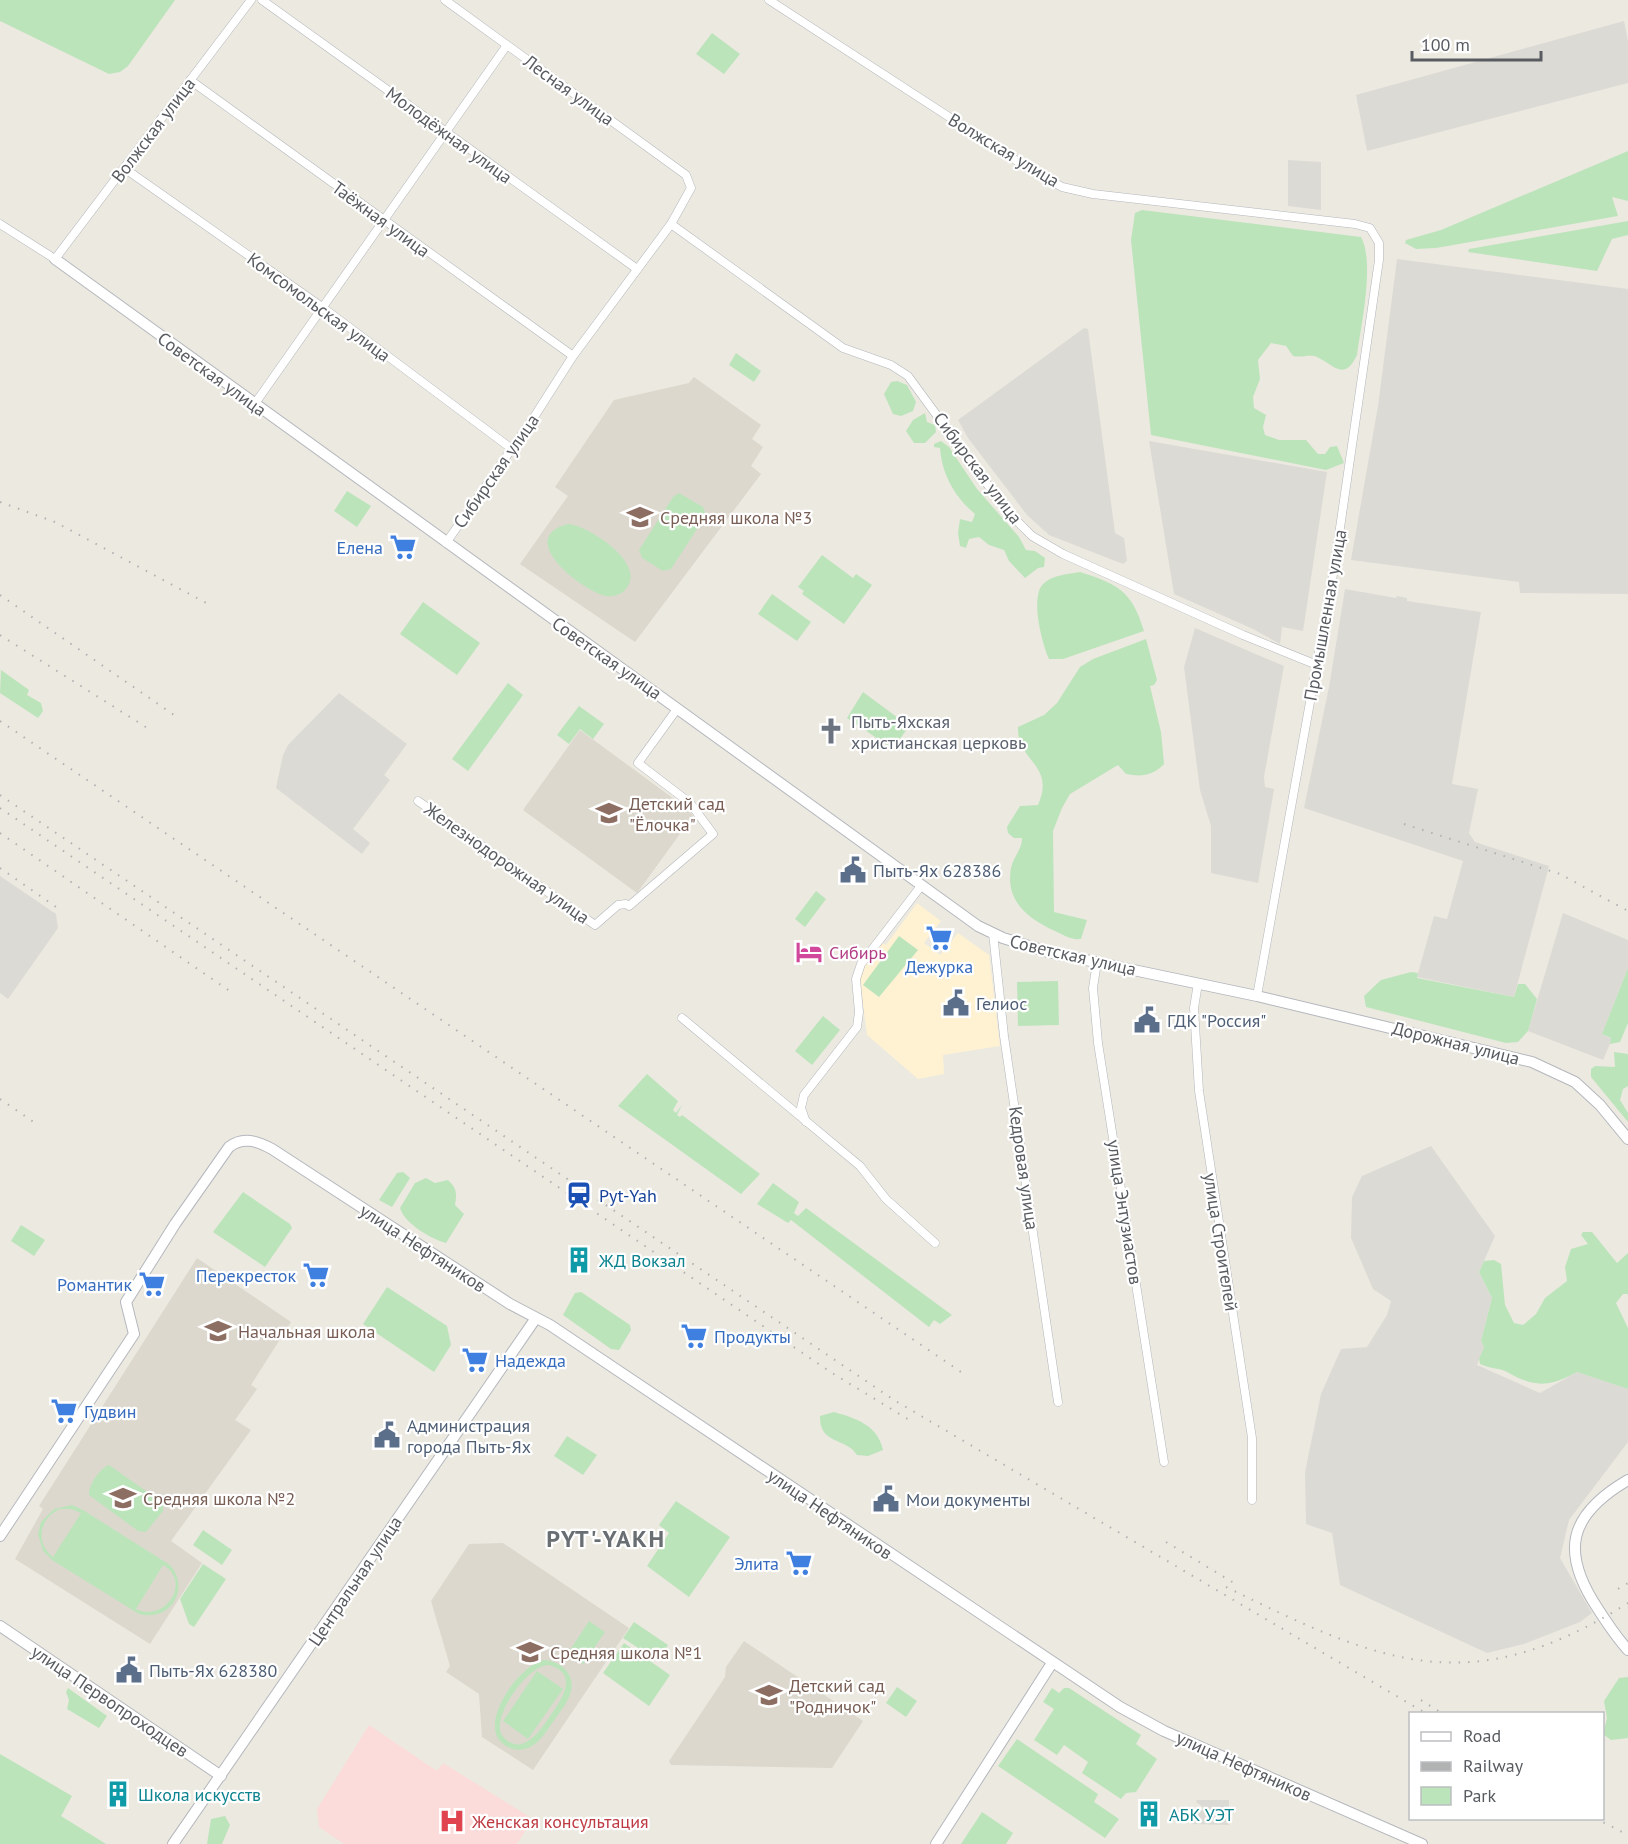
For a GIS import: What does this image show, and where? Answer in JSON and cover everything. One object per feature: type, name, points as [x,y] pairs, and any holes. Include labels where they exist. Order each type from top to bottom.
[{"type":"street","name":"Волжская улица","points":[[55,260],[251,0]]},
{"type":"street","name":"Молодёжная улица","points":[[262,0],[637,269]]},
{"type":"street","name":"Лесная улица","points":[[445,0],[686,175],[691,184]]},
{"type":"street","name":"Волжская улица","points":[[769,0],[1027,167],[1062,187],[1093,194],[1354,224],[1370,228],[1375,233]]},
{"type":"street","points":[[254,405],[507,45]]},
{"type":"street","name":"Таёжная улица","points":[[190,80],[573,356]]},
{"type":"street","name":"Комсомольская улица","points":[[124,168],[322,308],[512,449]]},
{"type":"street","name":"Сибирская улица","points":[[446,543],[573,356],[671,224],[688,198],[691,184]]},
{"type":"street","name":"Советская улица","points":[[0,224],[55,260],[963,916],[993,933],[1032,948],[1257,996]]},
{"type":"street","name":"Сибирская улица","points":[[671,224],[843,348],[891,365],[908,376],[1007,511],[1032,536],[1063,554],[1243,635],[1317,665]]},
{"type":"street","name":"Промышленная улица","points":[[1257,996],[1317,665],[1354,441],[1378,272],[1379,243],[1375,233]]},
{"type":"street","name":"Железнодорожная улица","points":[[418,801],[595,925],[618,905],[629,906],[713,834],[690,803],[638,763],[677,709]]},
{"type":"street","points":[[806,1122],[801,1108],[804,1095],[857,1027],[857,970],[921,886]]},
{"type":"street","name":"Кедровая улица","points":[[993,933],[1004,1036],[1058,1402]]},
{"type":"street","name":"улица Энтузиастов","points":[[1097,962],[1093,988],[1098,1043],[1164,1462]]},
{"type":"street","name":"улица Строителей","points":[[1198,983],[1194,1008],[1200,1102],[1251,1438],[1252,1500]]},
{"type":"street","name":"Дорожная улица","points":[[1257,996],[1512,1056],[1550,1069],[1566,1076],[1586,1091],[1628,1139]]},
{"type":"street","points":[[682,1018],[860,1166],[886,1199],[935,1244]]},
{"type":"street","name":"улица Нефтяников","points":[[0,1536],[134,1334],[126,1302],[170,1232],[229,1147],[245,1140],[260,1143],[709,1430],[1052,1663],[1148,1723],[1422,1844]]},
{"type":"street","name":"Центральная улица","points":[[173,1844],[536,1318]]},
{"type":"street","points":[[1628,1480],[1589,1510],[1576,1531],[1573,1549],[1585,1587],[1628,1650]]},
{"type":"street","name":"улица Первопроходцев","points":[[0,1626],[220,1776]]},
{"type":"street","points":[[936,1844],[1052,1663]]},
{"type":"shaded area","points":[[1624,21],[1628,41],[1628,83],[1367,151],[1356,95]]},
{"type":"shaded area","points":[[1288,160],[1321,162],[1321,210],[1288,206]]},
{"type":"shaded area","points":[[1397,259],[1628,289],[1628,594],[1520,593],[1519,582],[1351,560],[1378,406]]},
{"type":"shaded area","points":[[1084,328],[1088,329],[1115,533],[1124,538],[1127,561],[1123,564],[1049,535],[1027,515],[968,438],[958,420]]},
{"type":"shaded area","name":"Средняя школа №3","points":[[694,377],[761,425],[752,439],[763,447],[751,466],[761,474],[635,642],[520,564],[568,496],[555,487],[614,400],[689,383]]},
{"type":"shaded area","points":[[1149,441],[1327,472],[1303,631],[1282,627],[1280,644],[1253,629],[1174,594]]},
{"type":"shaded area","points":[[1345,589],[1481,612],[1452,784],[1478,789],[1469,833],[1475,842],[1549,866],[1514,997],[1417,977],[1434,916],[1447,919],[1463,861],[1304,808],[1329,687]]},
{"type":"shaded area","points":[[1195,628],[1284,666],[1264,777],[1265,787],[1274,789],[1258,883],[1211,873],[1211,826],[1200,790],[1184,667]]},
{"type":"shaded area","points":[[339,693],[407,744],[384,775],[390,780],[353,829],[370,843],[362,854],[276,788],[283,755],[288,745]]},
{"type":"shaded area","name":"Детский сад \"Ёлочка\"","points":[[580,730],[689,810],[693,816],[637,893],[523,810]]},
{"type":"shaded area","points":[[0,876],[56,914],[58,928],[8,999],[0,993]]},
{"type":"shaded area","points":[[917,903],[941,921],[924,943],[940,955],[958,933],[989,955],[1000,1046],[943,1055],[944,1074],[918,1079],[867,1035],[859,973],[882,943],[886,945]]},
{"type":"shaded area","points":[[1563,913],[1628,940],[1628,968],[1602,1034],[1612,1039],[1603,1060],[1528,1031]]},
{"type":"shaded area","points":[[1431,1146],[1495,1236],[1479,1272],[1492,1298],[1481,1341],[1484,1347],[1477,1365],[1540,1393],[1577,1372],[1628,1389],[1628,1442],[1569,1520],[1560,1558],[1592,1613],[1580,1622],[1524,1644],[1487,1653],[1340,1585],[1332,1533],[1306,1524],[1305,1472],[1321,1394],[1341,1349],[1367,1347],[1387,1315],[1391,1301],[1373,1289],[1351,1238],[1352,1197],[1362,1176]]},
{"type":"shaded area","name":"Средняя школа №2","points":[[197,1258],[291,1322],[251,1385],[257,1389],[235,1420],[251,1430],[171,1541],[202,1563],[150,1644],[15,1559],[43,1509],[39,1506]]},
{"type":"shaded area","name":"Средняя школа №1","points":[[503,1543],[629,1628],[533,1770],[482,1737],[479,1694],[446,1672],[450,1666],[431,1601],[469,1544]]},
{"type":"shaded area","name":"Детский сад \"Родничок\"","points":[[744,1641],[863,1721],[832,1768],[671,1765],[669,1761],[725,1677],[726,1667]]},
{"type":"shaded area","points":[[369,1725],[437,1771],[443,1763],[533,1819],[517,1844],[344,1844],[319,1827],[317,1809]]},
{"type":"shaded area","points":[[1197,1800],[1229,1800],[1229,1825],[1191,1824],[1203,1807],[1196,1802]]},
{"type":"green space","points":[[0,0],[175,0],[128,66],[120,72],[109,74],[0,21]]},
{"type":"green space","points":[[712,33],[740,54],[724,74],[696,54]]},
{"type":"green space","points":[[1628,151],[1628,201],[1612,197],[1618,216],[1436,248],[1416,249],[1405,243],[1406,240],[1441,230]]},
{"type":"green space","points":[[1142,210],[1361,237],[1365,248],[1367,278],[1357,355],[1352,363],[1348,368],[1338,369],[1314,356],[1293,356],[1286,346],[1271,343],[1258,360],[1260,379],[1253,397],[1254,408],[1266,415],[1263,427],[1265,435],[1279,440],[1306,440],[1318,454],[1325,454],[1330,447],[1337,446],[1344,463],[1326,470],[1151,435],[1131,240],[1135,213]]},
{"type":"green space","points":[[1628,221],[1628,235],[1612,239],[1597,271],[1468,252],[1469,249]]},
{"type":"green space","points":[[736,353],[761,371],[754,382],[729,365]]},
{"type":"green space","points":[[897,381],[907,385],[916,402],[913,411],[901,416],[893,414],[884,394],[891,382]]},
{"type":"green space","points":[[925,413],[927,422],[935,425],[936,432],[925,443],[914,443],[906,431],[913,420]]},
{"type":"green space","points":[[941,441],[949,447],[977,489],[1019,537],[1026,550],[1035,551],[1045,558],[1044,567],[1038,568],[1025,578],[1009,561],[1004,550],[989,545],[979,537],[969,539],[966,548],[960,546],[958,533],[960,519],[972,522],[975,514],[951,486],[941,458],[940,448],[934,447],[934,444]]},
{"type":"green space","points":[[347,491],[371,506],[357,527],[334,511]]},
{"type":"green space","points":[[679,493],[703,507],[706,515],[671,569],[663,571],[642,558],[639,550],[673,497]]},
{"type":"green space","points":[[568,524],[601,538],[623,558],[629,568],[631,579],[624,591],[611,596],[596,592],[583,585],[558,564],[550,552],[548,541],[553,531]]},
{"type":"green space","points":[[822,555],[853,578],[856,574],[872,585],[844,624],[802,594],[804,591],[798,587]]},
{"type":"green space","points":[[1080,572],[1114,585],[1122,591],[1134,607],[1144,631],[1063,659],[1049,659],[1038,621],[1039,590],[1043,584],[1060,575]]},
{"type":"green space","points":[[772,594],[811,622],[797,641],[758,614]]},
{"type":"green space","points":[[423,602],[480,643],[457,675],[400,634]]},
{"type":"green space","points":[[1146,639],[1157,680],[1154,685],[1150,686],[1161,732],[1164,764],[1156,771],[1142,775],[1126,774],[1118,765],[1070,794],[1062,808],[1053,831],[1054,912],[1087,920],[1081,939],[1070,938],[1036,921],[1021,907],[1012,890],[1011,868],[1021,846],[1022,838],[1014,838],[1008,833],[1007,827],[1020,806],[1038,805],[1042,791],[1039,771],[1023,748],[1018,727],[1044,715],[1057,703],[1080,667],[1093,659]]},
{"type":"green space","points":[[1,670],[29,690],[27,695],[41,703],[43,711],[38,718],[0,693]]},
{"type":"green space","points":[[508,683],[523,695],[468,771],[452,759]]},
{"type":"green space","points":[[863,692],[909,726],[893,749],[847,718]]},
{"type":"green space","points":[[579,706],[604,724],[593,739],[580,729],[569,744],[557,735]]},
{"type":"green space","points":[[816,891],[826,899],[805,927],[795,919]]},
{"type":"green space","points":[[899,936],[918,950],[879,997],[863,985]]},
{"type":"green space","points":[[1628,968],[1628,1023],[1620,1042],[1610,1044],[1611,1038],[1602,1034]]},
{"type":"green space","points":[[1411,972],[1418,973],[1417,978],[1514,997],[1518,984],[1525,984],[1537,999],[1528,1031],[1518,1042],[1506,1043],[1366,1007],[1364,996],[1381,980]]},
{"type":"green space","points":[[1058,981],[1059,1025],[1018,1026],[1017,982]]},
{"type":"green space","points":[[823,1016],[840,1030],[812,1065],[795,1051]]},
{"type":"green space","points":[[1614,1052],[1628,1054],[1628,1086],[1623,1089],[1620,1100],[1628,1113],[1628,1122],[1591,1077],[1591,1069],[1595,1066],[1615,1067]]},
{"type":"green space","points":[[647,1074],[678,1101],[673,1110],[676,1113],[682,1105],[677,1115],[680,1117],[682,1115],[760,1174],[741,1194],[618,1106]]},
{"type":"green space","points":[[403,1172],[410,1178],[392,1207],[379,1200],[397,1173]]},
{"type":"green space","points":[[426,1178],[435,1183],[448,1180],[456,1191],[455,1205],[464,1214],[446,1243],[419,1230],[407,1219],[400,1208],[415,1183]]},
{"type":"green space","points":[[773,1183],[799,1202],[794,1213],[798,1216],[806,1208],[952,1315],[940,1324],[934,1320],[929,1327],[791,1220],[788,1223],[757,1204]]},
{"type":"green space","points":[[243,1192],[290,1224],[292,1228],[265,1267],[213,1232]]},
{"type":"green space","points":[[21,1225],[45,1240],[34,1256],[11,1241]]},
{"type":"green space","points":[[1583,1232],[1592,1232],[1617,1263],[1628,1253],[1628,1294],[1623,1294],[1616,1303],[1628,1328],[1628,1389],[1577,1372],[1558,1381],[1534,1383],[1480,1364],[1479,1359],[1484,1347],[1481,1341],[1492,1298],[1479,1272],[1484,1261],[1494,1260],[1501,1264],[1505,1305],[1514,1323],[1523,1325],[1536,1314],[1545,1298],[1567,1281],[1565,1267],[1571,1249],[1588,1244],[1581,1235]]},
{"type":"green space","points":[[387,1287],[447,1326],[451,1345],[434,1372],[363,1324]]},
{"type":"green space","points":[[581,1292],[630,1325],[631,1330],[619,1350],[611,1349],[563,1315],[575,1293]]},
{"type":"green space","points":[[834,1412],[857,1420],[871,1429],[880,1441],[883,1450],[868,1456],[857,1455],[846,1445],[828,1436],[821,1425],[820,1416]]},
{"type":"green space","points":[[567,1436],[597,1455],[583,1475],[554,1456]]},
{"type":"green space","points":[[109,1465],[163,1503],[163,1511],[146,1532],[138,1531],[89,1495],[95,1477]]},
{"type":"green space","points":[[676,1501],[730,1537],[689,1597],[647,1566],[669,1533],[659,1525]]},
{"type":"green space","points":[[72,1505],[83,1510],[170,1565],[176,1574],[178,1584],[178,1593],[174,1601],[160,1613],[139,1614],[52,1560],[43,1551],[38,1534],[41,1522],[54,1509]],"holes":[[[60,1509],[71,1509],[81,1513],[53,1557],[44,1545],[42,1531],[48,1518]],[[163,1565],[171,1572],[175,1581],[172,1598],[157,1610],[147,1612],[136,1609]]]},
{"type":"green space","points":[[203,1530],[232,1550],[222,1565],[193,1545]]},
{"type":"green space","points":[[203,1564],[226,1579],[194,1627],[189,1624],[180,1599]]},
{"type":"green space","points":[[589,1621],[605,1632],[583,1664],[568,1653]]},
{"type":"green space","points":[[634,1622],[668,1645],[658,1661],[623,1638]]},
{"type":"green space","points":[[624,1643],[670,1675],[649,1706],[603,1673]]},
{"type":"green space","points":[[544,1660],[562,1666],[570,1676],[572,1687],[563,1708],[544,1735],[532,1746],[513,1749],[499,1740],[495,1728],[497,1714],[512,1685],[534,1664]],"holes":[[[549,1665],[559,1669],[566,1682],[558,1705],[539,1731],[527,1742],[514,1744],[508,1741],[501,1734],[500,1725],[507,1703],[514,1692],[522,1682],[541,1667]]]},
{"type":"green space","points":[[537,1671],[563,1689],[528,1739],[503,1721]]},
{"type":"green space","points":[[1628,1677],[1628,1738],[1611,1740],[1604,1735],[1607,1718],[1604,1701],[1619,1678]]},
{"type":"green space","points":[[897,1687],[917,1701],[906,1717],[886,1703]]},
{"type":"green space","points":[[68,1688],[107,1716],[99,1728],[67,1709],[69,1700],[66,1692]]},
{"type":"green space","points":[[1052,1688],[1059,1693],[1064,1688],[1069,1688],[1141,1735],[1136,1744],[1157,1759],[1136,1792],[1126,1793],[1121,1799],[1082,1773],[1088,1762],[1064,1745],[1057,1755],[1034,1740],[1054,1709],[1043,1702]]},
{"type":"green space","points":[[1017,1739],[1098,1794],[1094,1802],[1119,1819],[1105,1838],[998,1766]]},
{"type":"green space","points":[[0,1754],[72,1796],[61,1816],[106,1844],[0,1844]]},
{"type":"green space","points":[[982,1812],[1013,1833],[1006,1844],[961,1844]]},
{"type":"green space","points":[[225,1816],[230,1825],[222,1844],[207,1844],[211,1819]]},
{"type":"railway","points":[[0,502],[55,522],[210,605]]},
{"type":"railway","points":[[0,595],[177,717]]},
{"type":"railway","points":[[0,635],[149,729]]},
{"type":"railway","points":[[0,721],[964,1374]]},
{"type":"railway","points":[[0,795],[894,1400],[1424,1712]]},
{"type":"railway","points":[[0,808],[832,1373],[911,1421]]},
{"type":"railway","points":[[1404,824],[1560,874],[1628,911]]},
{"type":"railway","points":[[0,833],[234,994]]},
{"type":"railway","points":[[0,868],[59,909]]},
{"type":"railway","points":[[0,1099],[38,1125]]},
{"type":"railway","points":[[1166,1542],[1239,1586]]},
{"type":"railway","points":[[1618,1589],[1628,1583]]},
{"type":"railway","points":[[1226,1587],[1332,1636],[1379,1652],[1426,1661],[1472,1662],[1520,1653],[1571,1634],[1628,1603]]},
{"type":"railway","points":[[1421,1700],[1440,1712]]},
{"type":"railway","points":[[1599,1820],[1628,1835]]},
{"type":"place","name":"Средняя школа №3","points":[[640,517]]},
{"type":"place","name":"Елена","points":[[403,547]]},
{"type":"place","name":"Пыть-Яхская христианская церковь","points":[[831,731]]},
{"type":"place","name":"Детский сад \"Ёлочка\"","points":[[609,813]]},
{"type":"place","name":"Пыть-Ях 628386","points":[[853,870]]},
{"type":"place","name":"Дежурка","points":[[939,938]]},
{"type":"place","name":"Сибирь","points":[[809,952]]},
{"type":"place","name":"Гелиос","points":[[956,1003]]},
{"type":"place","name":"ГДК \"Россия\"","points":[[1147,1020]]},
{"type":"place","name":"Pyt-Yah","points":[[579,1195]]},
{"type":"place","name":"ЖД Вокзал","points":[[579,1260]]},
{"type":"place","name":"Перекресток","points":[[316,1275]]},
{"type":"place","name":"Романтик","points":[[152,1284]]},
{"type":"place","name":"Начальная школа","points":[[218,1331]]},
{"type":"place","name":"Продукты","points":[[694,1336]]},
{"type":"place","name":"Надежда","points":[[475,1360]]},
{"type":"place","name":"Гудвин","points":[[64,1411]]},
{"type":"place","name":"Администрация города Пыть-Ях","points":[[387,1435]]},
{"type":"place","name":"Средняя школа №2","points":[[123,1498]]},
{"type":"place","name":"Мои документы","points":[[886,1499]]},
{"type":"place","name":"Элита","points":[[799,1563]]},
{"type":"place","name":"Средняя школа №1","points":[[530,1652]]},
{"type":"place","name":"Пыть-Ях 628380","points":[[129,1670]]},
{"type":"place","name":"Детский сад \"Родничок\"","points":[[769,1695]]},
{"type":"place","name":"Школа искусств","points":[[118,1794]]},
{"type":"place","name":"АБК УЭТ","points":[[1149,1814]]},
{"type":"place","name":"Женская консультация","points":[[452,1821]]},
{"type":"district","name":"PYT'-YAKH","points":[[606,1538]]}]
